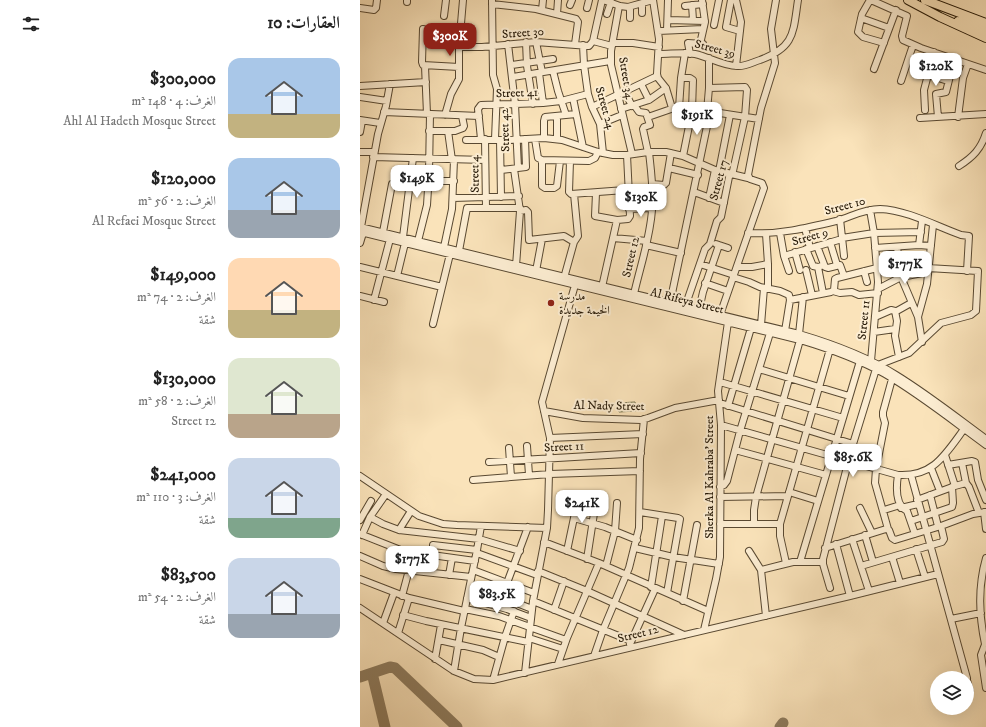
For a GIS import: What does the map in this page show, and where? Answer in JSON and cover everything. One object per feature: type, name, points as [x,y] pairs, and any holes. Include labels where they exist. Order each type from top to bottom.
[{"type":"main road","points":[[908,0],[940,17],[986,38]]},
{"type":"main road","points":[[925,0],[986,23]]},
{"type":"main road","points":[[940,17],[953,19],[986,31]]},
{"type":"main road","points":[[972,18],[986,18]]},
{"type":"street","points":[[360,8],[374,10],[376,8],[377,0]]},
{"type":"street","points":[[444,16],[446,0]]},
{"type":"street","points":[[445,115],[451,94],[458,82],[463,0]]},
{"type":"street","points":[[524,7],[525,0]]},
{"type":"street","points":[[542,10],[543,0]]},
{"type":"street","points":[[557,14],[558,0]]},
{"type":"street","points":[[587,8],[589,0]]},
{"type":"street","points":[[607,14],[606,1],[630,6],[653,0],[659,46],[657,76],[666,88],[676,108]]},
{"type":"street","points":[[667,30],[668,0]]},
{"type":"street","points":[[726,27],[731,0]]},
{"type":"street","points":[[736,0],[740,16],[736,66]]},
{"type":"street","points":[[748,178],[758,120],[773,68],[774,54],[771,42],[771,29],[776,0]]},
{"type":"street","name":"Street 39","points":[[659,54],[688,53],[736,66],[744,66],[774,54],[787,44],[793,28],[798,0]]},
{"type":"street","points":[[884,43],[859,35],[858,30],[861,18],[865,7],[870,0],[907,16],[902,39],[913,45],[986,70]]},
{"type":"street","name":"Street 24","points":[[601,152],[600,124],[588,94],[584,65],[588,44],[606,1]]},
{"type":"street","points":[[714,25],[717,1]]},
{"type":"street","points":[[501,197],[501,170],[498,140],[496,86],[493,75],[492,2],[542,10],[577,20],[575,44]]},
{"type":"street","points":[[676,108],[681,78],[688,53],[688,44],[701,44],[705,24],[703,2],[688,5],[694,20],[694,29]]},
{"type":"street","points":[[642,3],[642,13]]},
{"type":"street","name":"Street 34","points":[[620,4],[610,61],[630,155],[628,190],[630,209]]},
{"type":"street","points":[[630,6],[630,18]]},
{"type":"street","points":[[874,69],[896,10]]},
{"type":"street","points":[[728,14],[740,16]]},
{"type":"street","points":[[861,18],[889,28]]},
{"type":"street","points":[[668,20],[694,20],[705,24],[740,31]]},
{"type":"street","points":[[682,29],[683,20]]},
{"type":"street","points":[[658,31],[694,29],[705,24]]},
{"type":"street","points":[[418,241],[426,211],[430,131],[425,66],[422,64],[423,29]]},
{"type":"street","points":[[526,42],[533,104]]},
{"type":"street","name":"Street 30","points":[[459,47],[492,46],[526,42],[575,44],[633,43],[659,46]]},
{"type":"street","points":[[536,42],[540,62],[543,103]]},
{"type":"street","name":"Street 42","points":[[508,44],[516,104],[516,168],[520,209],[518,268]]},
{"type":"street","points":[[901,82],[913,45]]},
{"type":"street","points":[[925,110],[924,90],[934,52]]},
{"type":"street","points":[[670,303],[709,121],[709,58]]},
{"type":"street","points":[[512,65],[528,64],[552,59]]},
{"type":"street","points":[[938,117],[936,94],[944,94],[946,92],[949,78],[956,60]]},
{"type":"street","points":[[513,77],[610,61]]},
{"type":"street","points":[[958,117],[963,78],[968,64]]},
{"type":"street","points":[[425,66],[459,67]]},
{"type":"street","points":[[553,70],[566,115]]},
{"type":"street","points":[[928,75],[963,78]]},
{"type":"street","points":[[592,107],[657,76]]},
{"type":"street","points":[[681,78],[690,78],[694,80],[692,110]]},
{"type":"street","points":[[360,86],[426,82]]},
{"type":"street","points":[[360,243],[363,196],[390,84]]},
{"type":"street","points":[[641,84],[649,100]]},
{"type":"street","points":[[600,124],[633,106],[649,100],[666,88]]},
{"type":"street","name":"Street 17","points":[[685,307],[705,249],[711,242],[717,221],[721,217],[729,177],[733,171],[745,117],[747,90],[745,88],[709,88]]},
{"type":"street","points":[[625,92],[633,106],[639,112],[646,113],[648,117],[676,108],[758,120]]},
{"type":"street","name":"Street 41","points":[[479,116],[478,107],[480,105],[543,103],[561,101],[588,94]]},
{"type":"street","points":[[360,97],[387,101]]},
{"type":"street","points":[[573,98],[584,147]]},
{"type":"street","points":[[384,112],[479,116],[483,139]]},
{"type":"street","points":[[544,138],[544,118],[576,114]]},
{"type":"street","points":[[920,118],[958,117],[986,114]]},
{"type":"street","points":[[710,198],[730,115]]},
{"type":"street","points":[[430,131],[460,130],[464,128],[462,116]]},
{"type":"street","points":[[557,116],[557,139]]},
{"type":"street","name":"Street 12","points":[[634,294],[646,243],[652,208],[649,152],[643,130],[644,127],[650,125],[648,117]]},
{"type":"street","points":[[360,132],[361,120],[380,123]]},
{"type":"street","points":[[683,156],[690,121],[709,121]]},
{"type":"street","points":[[444,247],[451,214],[454,181],[453,160],[448,131]]},
{"type":"street","points":[[959,166],[975,155],[981,146],[986,133]]},
{"type":"street","points":[[466,140],[516,140],[544,138],[557,139],[601,152],[630,155],[649,152],[671,153],[683,156],[717,170],[761,182],[764,186],[720,315]]},
{"type":"street","name":"Street 4","points":[[483,139],[486,208]]},
{"type":"street","points":[[501,170],[525,168],[527,166],[525,139]]},
{"type":"street","points":[[535,139],[538,158],[542,160],[591,161],[601,152]]},
{"type":"street","points":[[360,152],[374,155],[413,158],[485,160]]},
{"type":"street","points":[[570,161],[570,194],[596,193],[666,184],[671,153]]},
{"type":"street","points":[[396,276],[404,240],[413,158]]},
{"type":"street","points":[[542,160],[542,186],[545,188],[554,188],[557,186],[560,161]]},
{"type":"street","points":[[669,168],[698,175]]},
{"type":"street","points":[[428,181],[454,181]]},
{"type":"street","points":[[383,232],[392,184]]},
{"type":"street","points":[[694,192],[724,203]]},
{"type":"street","points":[[596,193],[595,216],[618,220],[628,219],[630,216],[630,209],[652,208]]},
{"type":"street","points":[[564,278],[574,242],[578,238],[574,194]]},
{"type":"street","points":[[453,198],[519,196]]},
{"type":"street","points":[[461,198],[463,205],[467,208],[520,209],[528,211],[529,240],[564,236],[574,242]]},
{"type":"street","points":[[459,251],[467,208]]},
{"type":"street","name":"Street 10","points":[[748,233],[780,233],[805,228],[870,210],[894,211],[961,235],[969,236],[967,271]]},
{"type":"street","name":"Street 11","points":[[870,210],[876,248],[878,291],[871,361]]},
{"type":"street","points":[[840,219],[844,256]]},
{"type":"street","points":[[602,287],[618,220]]},
{"type":"street","points":[[919,245],[922,220]]},
{"type":"street","points":[[918,317],[926,289],[933,224]]},
{"type":"street","points":[[805,228],[812,265],[827,268],[837,265]]},
{"type":"street","name":"Al Rifeya Street","points":[[361,230],[383,232],[450,254],[536,271],[634,294],[720,315],[727,320],[770,333],[800,337],[843,348],[871,361],[892,378],[921,395],[986,445]]},
{"type":"street","name":"Al Rifeya Street","points":[[361,230],[390,239],[418,241],[444,247],[574,285],[727,320],[761,325],[785,331],[877,367],[986,439]]},
{"type":"street","name":"Street 9","points":[[784,256],[830,242],[874,233],[921,232]]},
{"type":"street","points":[[780,233],[784,256],[789,270]]},
{"type":"street","points":[[761,325],[768,264],[766,234]]},
{"type":"street","points":[[613,238],[646,243],[681,253]]},
{"type":"street","points":[[374,300],[390,239]]},
{"type":"street","points":[[536,271],[542,239]]},
{"type":"street","points":[[711,242],[728,248]]},
{"type":"street","points":[[830,242],[837,265],[840,266],[844,276]]},
{"type":"street","points":[[699,310],[719,245]]},
{"type":"street","points":[[876,248],[919,245],[931,246]]},
{"type":"street","points":[[817,246],[821,266],[823,293]]},
{"type":"street","points":[[897,247],[901,277],[918,317],[922,342]]},
{"type":"street","points":[[795,252],[812,295]]},
{"type":"street","points":[[433,324],[450,254]]},
{"type":"street","points":[[700,264],[766,289],[787,293],[790,300],[785,331]]},
{"type":"street","points":[[736,267],[752,267],[768,264]]},
{"type":"street","points":[[360,267],[442,288]]},
{"type":"street","points":[[833,291],[836,278],[877,268]]},
{"type":"street","points":[[790,300],[833,291],[840,293],[852,292],[859,296],[878,291],[901,277],[928,270],[978,271],[975,313],[941,323],[909,353],[877,367],[848,461],[822,562],[830,588]]},
{"type":"street","points":[[864,271],[867,282]]},
{"type":"street","points":[[706,284],[728,291]]},
{"type":"street","points":[[525,673],[537,573],[547,528],[551,458],[550,438],[542,402],[574,285]]},
{"type":"street","points":[[360,296],[384,302]]},
{"type":"street","points":[[754,524],[756,497],[800,337],[803,297]]},
{"type":"street","points":[[876,317],[892,310],[895,312],[911,303]]},
{"type":"street","points":[[895,312],[897,321],[895,336],[899,357]]},
{"type":"street","name":"Sherka Al Kahraba' Street","points":[[704,630],[719,564],[721,425],[719,402],[727,320]]},
{"type":"street","points":[[728,406],[751,328]]},
{"type":"street","points":[[874,332],[895,329]]},
{"type":"street","points":[[720,487],[727,481],[740,431],[770,333]]},
{"type":"street","points":[[786,564],[780,536],[780,524],[830,349]]},
{"type":"street","points":[[800,562],[860,361]]},
{"type":"street","points":[[759,369],[849,396]]},
{"type":"street","points":[[892,378],[883,412],[885,423],[876,469],[876,486],[884,510],[888,529],[894,540],[983,512]]},
{"type":"street","points":[[720,382],[843,418]]},
{"type":"street","points":[[719,402],[746,412],[853,444]]},
{"type":"street","name":"Al Nady Street","points":[[544,411],[582,418],[644,419],[675,408],[719,402]]},
{"type":"street","points":[[594,656],[635,548],[640,512],[640,471],[644,419]]},
{"type":"street","points":[[721,425],[898,475],[912,475],[931,468],[945,455],[964,429]]},
{"type":"street","points":[[550,438],[643,434]]},
{"type":"street","points":[[527,446],[529,476]]},
{"type":"street","points":[[509,448],[511,477]]},
{"type":"street","points":[[735,450],[826,475]]},
{"type":"street","name":"Street 11","points":[[489,462],[641,454]]},
{"type":"street","points":[[911,521],[952,507],[953,486],[945,455]]},
{"type":"street","points":[[948,465],[972,461],[975,462],[978,480],[986,500]]},
{"type":"street","points":[[962,463],[966,483],[983,512],[986,528]]},
{"type":"street","points":[[931,468],[940,491]]},
{"type":"street","points":[[473,480],[550,474],[640,471]]},
{"type":"street","points":[[898,475],[896,490],[901,507],[907,511],[915,534]]},
{"type":"street","points":[[912,475],[918,502],[965,671]]},
{"type":"street","points":[[361,480],[386,494],[411,512],[424,519],[443,524],[547,528]]},
{"type":"street","points":[[884,510],[918,502],[940,491],[966,483]]},
{"type":"street","points":[[386,494],[370,517],[361,534],[402,550],[475,561]]},
{"type":"street","points":[[567,551],[577,494]]},
{"type":"street","points":[[587,559],[597,494]]},
{"type":"street","points":[[720,497],[756,497],[788,494],[818,501]]},
{"type":"street","points":[[861,566],[944,540],[930,495]]},
{"type":"street","points":[[360,520],[371,501]]},
{"type":"street","points":[[606,566],[615,531],[617,503]]},
{"type":"street","points":[[860,508],[872,533]]},
{"type":"street","points":[[946,509],[950,522]]},
{"type":"street","points":[[399,530],[411,512]]},
{"type":"street","points":[[640,512],[680,519],[667,594]]},
{"type":"street","points":[[629,648],[653,588],[656,553],[662,516]]},
{"type":"street","points":[[370,517],[399,530],[479,539],[520,551]]},
{"type":"street","points":[[574,518],[593,523],[636,540]]},
{"type":"street","points":[[720,524],[780,524]]},
{"type":"street","points":[[684,601],[697,525]]},
{"type":"street","points":[[454,671],[464,610],[477,552],[481,526]]},
{"type":"street","points":[[493,605],[496,595],[514,567],[528,527]]},
{"type":"street","points":[[825,548],[888,529]]},
{"type":"street","points":[[865,535],[873,562]]},
{"type":"street","points":[[852,539],[869,591]]},
{"type":"street","points":[[544,542],[599,563],[708,611]]},
{"type":"street","points":[[836,544],[850,596]]},
{"type":"street","points":[[433,545],[477,552],[514,567],[564,581],[684,635]]},
{"type":"street","points":[[635,548],[673,557],[719,564]]},
{"type":"street","points":[[916,549],[925,577]]},
{"type":"street","points":[[749,551],[761,570],[766,616]]},
{"type":"street","points":[[360,556],[383,566],[471,577]]},
{"type":"street","points":[[892,557],[900,583]]},
{"type":"street","points":[[449,575],[452,558]]},
{"type":"street","points":[[986,558],[982,575],[985,595],[981,613],[981,625],[986,643],[981,655],[986,687]]},
{"type":"street","points":[[761,570],[800,562],[822,562]]},
{"type":"street","points":[[558,664],[566,640],[599,563]]},
{"type":"street","points":[[402,596],[409,570]]},
{"type":"street","points":[[473,570],[534,593]]},
{"type":"street","name":"Street 12","points":[[360,608],[454,671],[474,679],[493,680],[938,574]]},
{"type":"street","points":[[360,579],[402,596],[464,610],[495,615],[566,640]]},
{"type":"street","points":[[554,610],[564,581]]},
{"type":"street","points":[[383,623],[394,593]]},
{"type":"street","points":[[496,595],[532,609]]},
{"type":"street","points":[[398,633],[409,598]]},
{"type":"street","points":[[467,598],[514,611],[531,618]]},
{"type":"street","points":[[533,601],[631,642]]},
{"type":"street","points":[[493,680],[514,611]]},
{"type":"street","points":[[951,619],[981,613]]},
{"type":"street","points":[[403,615],[505,637],[528,640],[563,649]]},
{"type":"street","points":[[435,659],[441,624]]},
{"type":"street","points":[[439,640],[483,650],[499,657]]},
{"type":"green space","points":[[635,402],[636,411],[619,412],[618,403]]},
{"type":"taxiway","points":[[360,677],[390,667],[395,668],[457,727]]},
{"type":"taxiway","points":[[372,673],[385,727]]},
{"type":"taxiway","points":[[780,727],[783,723]]},
{"type":"place","name":"مدرسة الخيمة جديدة","points":[[551,303]]}]
